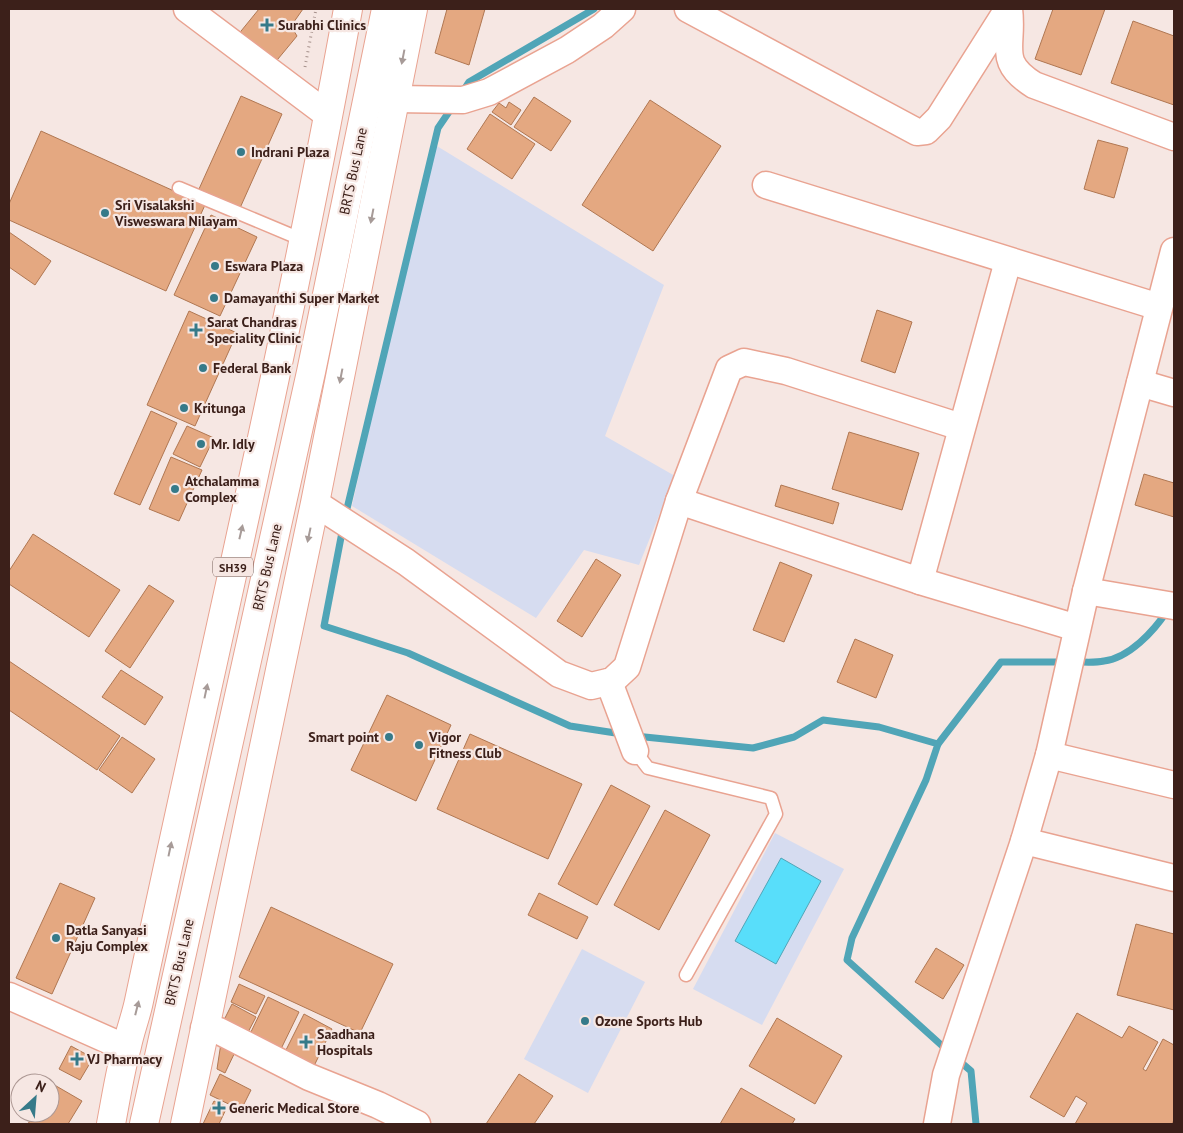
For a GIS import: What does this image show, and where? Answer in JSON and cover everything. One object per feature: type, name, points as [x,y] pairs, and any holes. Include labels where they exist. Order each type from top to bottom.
[{"type":"main road","name":"SH39","points":[[111,1124],[126,1048],[138,1005],[158,906],[260,450],[348,9]]},
{"type":"main road","name":"BRTS Bus Lane","points":[[144,1124],[311,372],[386,9]]},
{"type":"main road","points":[[185,1124],[204,1028],[323,508],[395,99],[413,9]]},
{"type":"street","points":[[187,9],[328,115]]},
{"type":"street","points":[[395,99],[452,100],[489,92],[567,50],[604,26],[622,9]]},
{"type":"street","points":[[688,9],[917,132],[926,131],[938,118],[1008,9]]},
{"type":"street","points":[[1008,9],[1010,64],[1022,77],[1034,85],[1174,138]]},
{"type":"street","points":[[766,185],[1159,307]]},
{"type":"street","points":[[937,1124],[948,1070],[1024,841],[1049,755],[1086,591],[1174,251]]},
{"type":"street","points":[[920,581],[1008,261]]},
{"type":"street","points":[[323,508],[406,562],[560,674],[590,686],[609,682],[627,667],[679,501],[729,369],[744,362],[786,371],[961,427]]},
{"type":"street","points":[[1140,383],[1174,393]]},
{"type":"street","points":[[679,501],[920,581],[1075,637]]},
{"type":"street","points":[[1086,591],[1164,604]]},
{"type":"street","points":[[609,682],[620,716],[635,751]]},
{"type":"street","points":[[1049,755],[1174,786]]},
{"type":"street","points":[[1024,841],[1174,878]]},
{"type":"street","points":[[9,996],[126,1048]]},
{"type":"street","points":[[204,1028],[219,1032],[309,1077],[378,1105],[416,1124]]},
{"type":"lane","points":[[179,188],[303,240]]},
{"type":"lane","points":[[635,751],[648,768],[771,798],[776,814],[686,975]]},
{"type":"path","points":[[303,77],[316,9]]},
{"type":"shaded area","points":[[432,143],[664,285],[605,436],[675,476],[639,565],[584,550],[536,618],[352,506]]},
{"type":"shaded area","points":[[775,833],[844,869],[762,1025],[693,989]]},
{"type":"shaded area","name":"Ozone Sports Hub","points":[[582,949],[645,982],[588,1093],[524,1059]]},
{"type":"water","points":[[781,858],[821,881],[776,964],[735,941]]},
{"type":"building","points":[[259,9],[303,9],[291,26],[297,36],[273,65],[237,36]]},
{"type":"building","points":[[447,9],[485,9],[469,65],[435,53]]},
{"type":"building","points":[[1053,9],[1105,9],[1081,75],[1035,59]]},
{"type":"building","points":[[1133,21],[1174,36],[1174,105],[1111,83]]},
{"type":"building","name":"Indrani Plaza","points":[[241,96],[282,114],[240,208],[199,189]]},
{"type":"building","points":[[534,97],[571,121],[551,151],[514,127]]},
{"type":"building","points":[[650,100],[721,146],[653,251],[582,205]]},
{"type":"building","points":[[509,102],[521,110],[511,125],[492,112],[499,103],[506,108]]},
{"type":"building","points":[[490,114],[535,144],[512,179],[467,149]]},
{"type":"building","name":"Sri Visalakshi Visweswara Nilayam","points":[[41,131],[205,205],[166,291],[9,220],[9,204]]},
{"type":"building","points":[[1098,140],[1128,148],[1114,198],[1084,189]]},
{"type":"building","name":"Eswara Plaza","points":[[211,215],[257,237],[220,316],[174,295]]},
{"type":"building","points":[[9,232],[51,261],[35,285],[9,267]]},
{"type":"building","points":[[877,310],[912,322],[895,373],[861,361]]},
{"type":"building","points":[[189,311],[237,333],[195,426],[147,405]]},
{"type":"building","points":[[151,411],[177,423],[140,505],[114,494]]},
{"type":"building","points":[[187,426],[214,438],[200,467],[173,454]]},
{"type":"building","points":[[849,432],[919,453],[902,510],[832,489]]},
{"type":"building","name":"Atchalamma Complex","points":[[171,457],[202,470],[179,521],[149,509]]},
{"type":"building","points":[[1144,474],[1174,483],[1174,517],[1135,505]]},
{"type":"building","points":[[781,485],[839,503],[833,524],[775,506]]},
{"type":"building","points":[[33,534],[120,590],[89,637],[9,584],[9,571]]},
{"type":"building","points":[[596,559],[621,575],[582,637],[557,621]]},
{"type":"building","points":[[780,562],[812,575],[784,642],[753,630]]},
{"type":"building","points":[[149,585],[174,601],[130,668],[105,651]]},
{"type":"building","points":[[855,639],[893,655],[876,698],[837,682]]},
{"type":"building","points":[[9,661],[120,736],[97,770],[9,710]]},
{"type":"building","points":[[121,670],[163,697],[145,725],[102,697]]},
{"type":"building","points":[[387,695],[451,725],[416,801],[351,770]]},
{"type":"building","points":[[470,734],[582,784],[548,859],[437,809]]},
{"type":"building","points":[[122,737],[155,759],[132,793],[99,770]]},
{"type":"building","points":[[611,785],[650,806],[597,905],[558,884]]},
{"type":"building","points":[[665,810],[710,835],[659,930],[614,905]]},
{"type":"building","name":"Datla Sanyasi Raju Complex","points":[[60,883],[95,898],[52,994],[16,978]]},
{"type":"building","points":[[539,893],[588,917],[577,939],[528,915]]},
{"type":"building","points":[[271,907],[393,964],[360,1033],[239,977]]},
{"type":"building","points":[[1136,924],[1174,934],[1174,1010],[1117,995]]},
{"type":"building","points":[[936,948],[964,965],[943,999],[915,982]]},
{"type":"building","points":[[239,984],[265,996],[256,1014],[231,1002]]},
{"type":"building","points":[[268,997],[299,1012],[279,1053],[248,1038]]},
{"type":"building","points":[[232,1004],[256,1017],[246,1036],[222,1024]]},
{"type":"building","points":[[1077,1013],[1122,1038],[1129,1026],[1158,1042],[1143,1069],[1146,1071],[1163,1039],[1174,1045],[1174,1120],[1172,1124],[1075,1124],[1087,1103],[1076,1096],[1064,1117],[1030,1097]]},
{"type":"building","points":[[304,1014],[332,1029],[313,1068],[284,1054]]},
{"type":"building","points":[[777,1018],[842,1056],[815,1104],[749,1066]]},
{"type":"building","points":[[221,1043],[236,1050],[225,1073],[217,1069]]},
{"type":"building","points":[[71,1046],[93,1058],[80,1080],[59,1069]]},
{"type":"building","points":[[220,1074],[251,1090],[241,1110],[210,1095]]},
{"type":"building","points":[[519,1074],[553,1096],[534,1124],[486,1124]]},
{"type":"building","points":[[60,1088],[82,1101],[68,1124],[28,1124],[60,1123]]},
{"type":"building","points":[[741,1088],[795,1119],[792,1124],[720,1124]]},
{"type":"building","points":[[214,1101],[227,1107],[219,1124],[203,1124]]},
{"type":"waterway","points":[[462,93],[469,82],[594,9]]},
{"type":"waterway","points":[[345,517],[438,128],[453,106]]},
{"type":"waterway","points":[[343,527],[324,626],[408,653],[570,726],[622,734]]},
{"type":"waterway","points":[[1076,662],[1101,662],[1123,655],[1148,635],[1167,611]]},
{"type":"waterway","points":[[938,744],[1001,662],[1065,662]]},
{"type":"waterway","points":[[635,736],[753,748],[794,737],[823,720],[879,727],[938,744],[926,780],[852,938],[847,960],[949,1052]]},
{"type":"waterway","points":[[957,1059],[971,1071],[976,1124]]},
{"type":"place","name":"Surabhi Clinics","points":[[267,25]]},
{"type":"place","name":"Indrani Plaza","points":[[241,152]]},
{"type":"place","name":"Sri Visalakshi Visweswara Nilayam","points":[[105,213]]},
{"type":"place","name":"Eswara Plaza","points":[[215,266]]},
{"type":"place","name":"Damayanthi Super Market","points":[[214,298]]},
{"type":"place","name":"Sarat Chandras Speciality Clinic","points":[[196,330]]},
{"type":"place","name":"Federal Bank","points":[[203,368]]},
{"type":"place","name":"Kritunga","points":[[184,408]]},
{"type":"place","name":"Mr. Idly","points":[[201,444]]},
{"type":"place","name":"Atchalamma Complex","points":[[175,489]]},
{"type":"place","name":"Smart point","points":[[389,737]]},
{"type":"place","name":"Vigor Fitness Club","points":[[419,745]]},
{"type":"place","name":"Datla Sanyasi Raju Complex","points":[[56,938]]},
{"type":"place","name":"Ozone Sports Hub","points":[[585,1021]]},
{"type":"place","name":"Saadhana Hospitals","points":[[306,1042]]},
{"type":"place","name":"VJ Pharmacy","points":[[77,1059]]},
{"type":"place","name":"Generic Medical Store","points":[[219,1108]]}]
